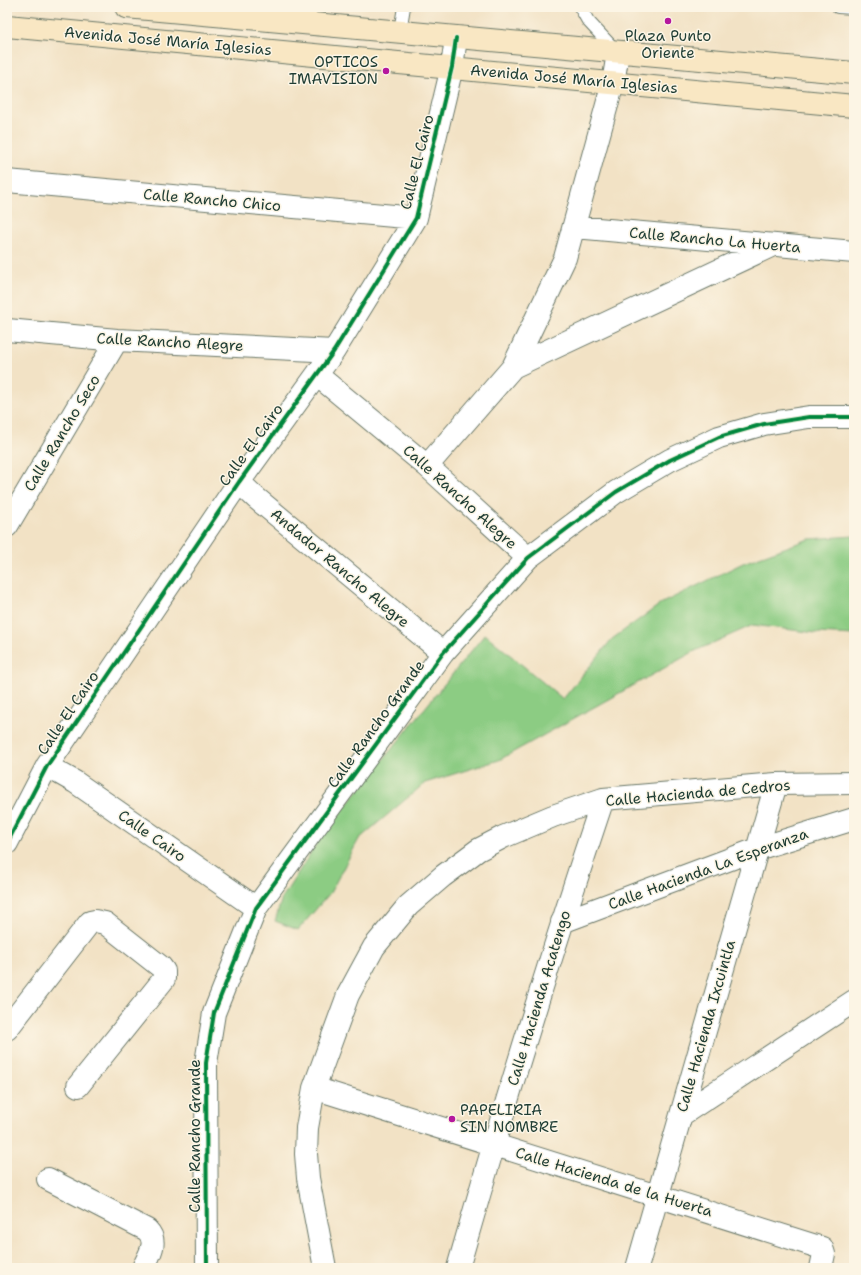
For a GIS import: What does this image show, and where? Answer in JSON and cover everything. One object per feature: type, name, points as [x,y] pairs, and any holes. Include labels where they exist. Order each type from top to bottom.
[{"type":"main road","name":"Avenida José María Iglesias","points":[[126,7],[400,31],[456,38],[618,53],[854,73]]},
{"type":"main road","points":[[267,50],[269,20]]},
{"type":"main road","name":"Avenida José María Iglesias","points":[[7,26],[854,106]]},
{"type":"street","name":"Calle El Cairo","points":[[7,843],[47,766],[239,482],[318,375],[416,218],[452,67],[456,38]]},
{"type":"street","points":[[427,466],[513,367],[565,258],[575,227],[614,83],[618,53]]},
{"type":"street","name":"Calle Rancho Chico","points":[[7,181],[416,218]]},
{"type":"street","name":"Calle Rancho La Huerta","points":[[575,227],[854,252]]},
{"type":"street","points":[[513,367],[773,245]]},
{"type":"street","name":"Calle Rancho Alegre","points":[[7,330],[117,340],[334,351]]},
{"type":"street","name":"Calle Rancho Seco","points":[[7,526],[117,340]]},
{"type":"street","name":"Calle Rancho Alegre","points":[[318,375],[427,466],[528,558]]},
{"type":"street","name":"Calle Rancho Grande","points":[[207,1268],[206,1063],[214,1013],[256,908],[443,653],[528,558],[616,492],[670,460],[696,447],[741,430],[779,421],[808,417],[854,417]]},
{"type":"street","name":"Andador Rancho Alegre","points":[[239,482],[256,498],[443,653]]},
{"type":"street","name":"Calle Cairo","points":[[47,766],[74,782],[256,908]]},
{"type":"street","name":"Calle Hacienda de Cedros","points":[[325,1268],[308,1178],[306,1154],[307,1128],[314,1088],[348,995],[374,947],[408,906],[443,876],[478,850],[503,837],[553,816],[603,799],[776,784],[854,784]]},
{"type":"street","name":"Calle Hacienda Ixcuintla","points":[[637,1268],[776,784]]},
{"type":"street","name":"Calle Hacienda Acatengo","points":[[458,1268],[493,1144],[562,922],[603,799]]},
{"type":"street","name":"Calle Hacienda La Esperanza","points":[[562,922],[757,849],[854,818]]},
{"type":"street","points":[[7,1029],[90,922],[95,921],[105,923],[161,967],[164,971],[164,979],[78,1086]]},
{"type":"street","points":[[681,1115],[854,1001]]},
{"type":"street","name":"Calle Hacienda de la Huerta","points":[[314,1088],[658,1196],[821,1258]]},
{"type":"street","points":[[48,1179],[147,1230],[153,1238],[153,1244],[143,1268]]},
{"type":"lane","points":[[400,31],[404,7]]},
{"type":"lane","points":[[580,7],[588,21],[618,53]]},
{"type":"lane","points":[[838,7],[854,8]]},
{"type":"green space","points":[[854,536],[854,635],[816,633],[753,625],[695,651],[499,760],[425,783],[359,839],[330,893],[298,930],[275,921],[282,898],[322,835],[485,634],[563,699],[612,639],[662,603],[743,563],[809,539]]},
{"type":"cycle path","points":[[7,843],[47,766],[239,482],[334,351],[416,218],[452,67],[456,38]]},
{"type":"cycle path","points":[[207,1268],[206,1063],[214,1013],[256,908],[443,653],[528,558],[616,492],[670,460],[719,437],[764,424],[809,417],[854,417]]},
{"type":"place","name":"Plaza Punto Oriente","points":[[668,21]]},
{"type":"place","name":"OPTICOS IMAVISION","points":[[386,71]]},
{"type":"place","name":"PAPELIRIA SIN NOMBRE","points":[[452,1119]]}]
